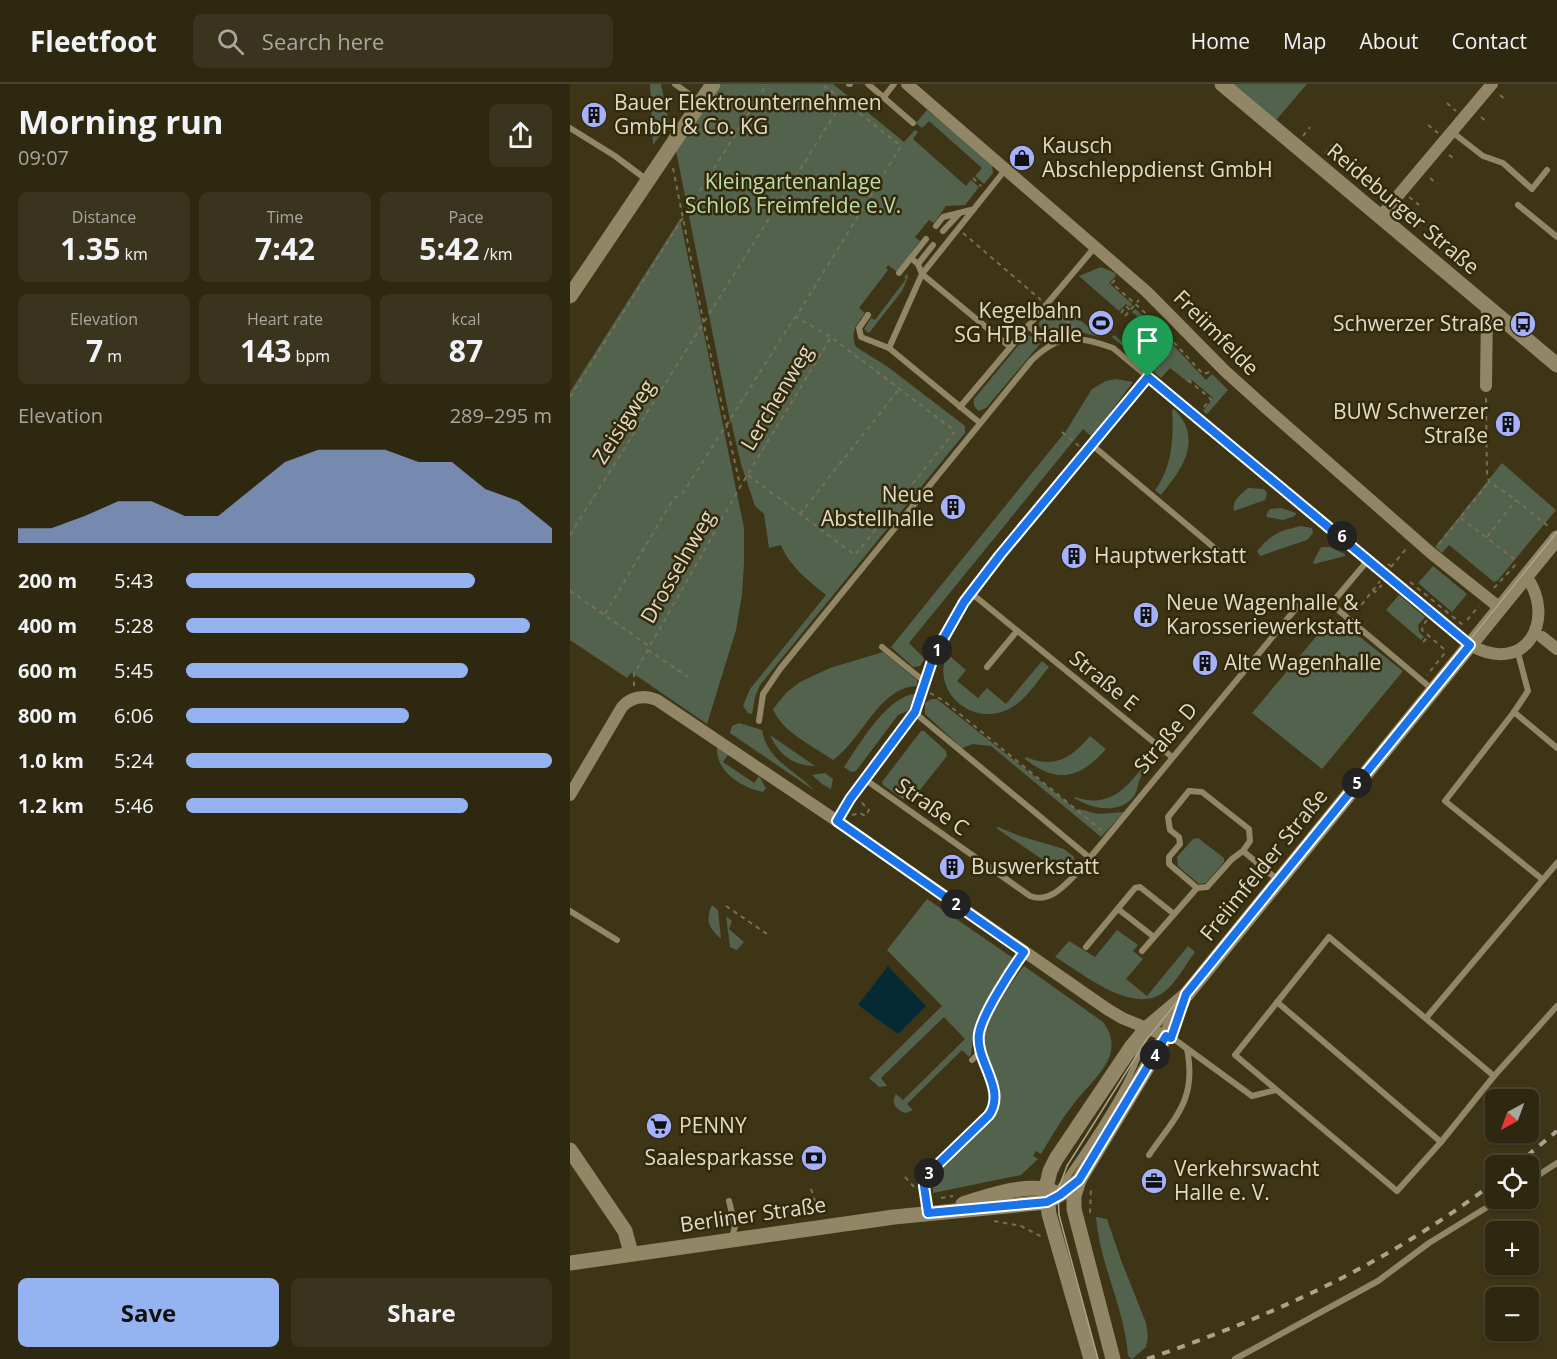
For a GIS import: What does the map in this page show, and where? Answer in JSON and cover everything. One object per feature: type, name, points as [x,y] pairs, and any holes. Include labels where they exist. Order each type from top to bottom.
[{"type":"street","points":[[570,296],[713,84]]},
{"type":"street","name":"Freiimfelde","points":[[907,84],[1147,292],[1246,391],[1431,553],[1500,608]]},
{"type":"street","name":"Reideburger Straße","points":[[1222,84],[1487,309],[1557,365]]},
{"type":"street","points":[[1380,217],[1447,134],[1494,88]]},
{"type":"street","points":[[1486,386],[1487,309]]},
{"type":"street","name":"Freiimfelder Straße","points":[[1086,1181],[1166,1036],[1186,994],[1279,880],[1428,685],[1470,645],[1500,608],[1524,570],[1554,533]]},
{"type":"street","points":[[1470,645],[1501,655],[1518,653],[1532,646],[1542,637],[1547,626],[1548,608],[1542,590],[1524,570]]},
{"type":"street","points":[[1542,637],[1557,649]]},
{"type":"street","points":[[570,795],[622,707],[632,699],[644,697],[657,700],[837,821],[1107,1010],[1140,1028],[1166,1036]]},
{"type":"street","name":"Freiimfelder Straße","points":[[1052,1194],[1050,1171],[1056,1158],[1140,1028],[1186,994]]},
{"type":"street","points":[[570,1150],[625,1232],[631,1254]]},
{"type":"street","points":[[1052,1194],[1086,1181]]},
{"type":"street","points":[[1086,1181],[1074,1196],[1074,1209],[1113,1359]]},
{"type":"street","name":"Berliner Straße","points":[[570,1263],[932,1208],[1002,1193],[1052,1194]]},
{"type":"street","points":[[1052,1194],[1074,1209]]},
{"type":"street","points":[[1052,1194],[1049,1214],[1091,1359]]},
{"type":"lane","points":[[675,84],[700,102]]},
{"type":"lane","points":[[868,84],[913,123]]},
{"type":"lane","points":[[884,97],[894,84]]},
{"type":"lane","points":[[570,128],[615,156],[647,180]]},
{"type":"lane","points":[[1447,134],[1483,156],[1503,163],[1532,189],[1547,170]]},
{"type":"lane","points":[[889,348],[922,274],[1006,169]]},
{"type":"lane","points":[[1518,205],[1557,237]]},
{"type":"lane","points":[[936,226],[943,217],[972,210]]},
{"type":"lane","points":[[943,231],[958,214]]},
{"type":"lane","points":[[899,273],[926,239]]},
{"type":"lane","points":[[918,264],[933,245]]},
{"type":"lane","points":[[960,406],[1096,247]]},
{"type":"lane","points":[[911,258],[918,264],[922,274],[1010,348]]},
{"type":"lane","points":[[868,315],[858,328],[861,338],[889,348],[980,423]]},
{"type":"lane","points":[[1028,326],[1053,343]]},
{"type":"lane","points":[[759,721],[763,694],[780,669],[1031,361],[1053,343],[1079,338],[1113,348],[1470,645]]},
{"type":"lane","points":[[837,821],[850,799],[915,712],[934,655],[971,593],[1148,377]]},
{"type":"lane","points":[[1092,445],[1230,561]]},
{"type":"lane","points":[[1369,559],[1331,604],[1428,685]]},
{"type":"lane","name":"Straße E","points":[[971,593],[1172,757]]},
{"type":"lane","name":"Straße D","points":[[1040,899],[1058,891],[1079,871],[1298,606],[1304,603],[1319,608],[1331,604]]},
{"type":"lane","points":[[987,667],[1017,631]]},
{"type":"lane","points":[[882,647],[924,686]]},
{"type":"lane","points":[[1518,653],[1528,691],[1445,801],[1542,879]]},
{"type":"lane","points":[[915,712],[1090,858]]},
{"type":"lane","points":[[1514,712],[1557,748]]},
{"type":"lane","name":"Straße C","points":[[866,780],[1030,896],[1040,899]]},
{"type":"lane","points":[[1142,951],[1197,888],[1208,887],[1250,841],[1249,829],[1202,792],[1189,790],[1168,817],[1170,830],[1179,837],[1180,844],[1169,857],[1169,864],[1197,888]]},
{"type":"lane","points":[[1243,851],[1279,880]]},
{"type":"lane","points":[[1426,1018],[1557,862]]},
{"type":"lane","points":[[1086,947],[1135,888],[1140,887],[1174,914]]},
{"type":"lane","points":[[1118,909],[1154,938]]},
{"type":"lane","points":[[570,911],[617,940]]},
{"type":"lane","points":[[1494,1076],[1329,937],[1235,1055],[1397,1191],[1441,1142],[1494,1076],[1557,1006]]},
{"type":"lane","points":[[932,1208],[924,1186],[928,1174],[989,1115],[993,1107],[994,1091],[981,1051],[979,1035],[984,1020],[1024,952]]},
{"type":"lane","points":[[1277,1002],[1441,1142]]},
{"type":"lane","points":[[1166,1036],[1187,1048],[1252,1096],[1276,1090]]},
{"type":"lane","points":[[1149,1155],[1186,1098],[1191,1069],[1187,1048]]},
{"type":"lane","points":[[972,1060],[981,1051]]},
{"type":"lane","points":[[1539,1175],[1557,1163]]},
{"type":"lane","points":[[729,1201],[735,1226],[731,1240]]},
{"type":"lane","points":[[1235,1359],[1378,1281],[1429,1243],[1485,1208]]},
{"type":"path","points":[[570,397],[767,84]]},
{"type":"path","points":[[1494,88],[1507,100]]},
{"type":"path","name":"Zeisigweg","points":[[570,535],[843,101]]},
{"type":"path","points":[[1447,103],[1461,114]]},
{"type":"path","points":[[1477,114],[1488,123]]},
{"type":"path","points":[[1428,125],[1447,134]]},
{"type":"path","points":[[1303,136],[1310,127]]},
{"type":"path","points":[[1325,154],[1332,145]]},
{"type":"path","points":[[1444,152],[1456,160]]},
{"type":"path","points":[[1351,176],[1358,167]]},
{"type":"path","points":[[673,172],[704,325],[741,487]]},
{"type":"path","points":[[1425,174],[1437,184]]},
{"type":"path","points":[[973,178],[979,183]]},
{"type":"path","points":[[1407,196],[1419,205]]},
{"type":"path","points":[[958,229],[1080,333]]},
{"type":"path","points":[[1123,271],[1112,283],[1154,321],[1203,374],[1213,371]]},
{"type":"path","points":[[1125,316],[1147,292]]},
{"type":"path","points":[[1121,313],[1126,306],[1130,310]]},
{"type":"path","points":[[605,614],[674,498],[683,493],[796,317]]},
{"type":"path","name":"Lerchenweg","points":[[747,475],[831,337]]},
{"type":"path","points":[[1143,367],[1158,349],[1166,356]]},
{"type":"path","points":[[1188,380],[1211,399],[1199,412]]},
{"type":"path","points":[[1486,386],[1487,474],[1490,482],[1516,500],[1554,533]]},
{"type":"path","points":[[800,514],[900,388]]},
{"type":"path","points":[[1062,432],[1086,451]]},
{"type":"path","points":[[747,475],[855,555]]},
{"type":"path","name":"Drosselnweg","points":[[634,674],[747,475]]},
{"type":"path","points":[[1431,553],[1490,482]]},
{"type":"path","points":[[1487,537],[1516,500]]},
{"type":"path","points":[[1461,518],[1518,562],[1524,570]]},
{"type":"path","points":[[1351,617],[1388,575],[1406,549]]},
{"type":"path","points":[[1467,620],[1518,562]]},
{"type":"path","points":[[1410,582],[1463,625]]},
{"type":"path","points":[[1373,590],[1375,592],[1382,585]]},
{"type":"path","points":[[570,591],[605,614],[688,677]]},
{"type":"path","points":[[1428,618],[1422,630],[1444,649],[1444,654],[1428,685]]},
{"type":"path","points":[[1423,642],[1429,636]]},
{"type":"path","points":[[924,686],[1108,836]]},
{"type":"path","points":[[852,815],[860,813],[865,816],[869,810],[862,803],[858,804]]},
{"type":"path","points":[[726,906],[770,936]]},
{"type":"path","points":[[1086,1181],[1090,1218]]},
{"type":"path","points":[[812,1189],[818,1210]]},
{"type":"path","points":[[932,1208],[957,1195]]},
{"type":"path","points":[[991,1221],[1022,1226],[1045,1239]]},
{"type":"green space","points":[[650,84],[661,84],[669,123],[653,145]]},
{"type":"green space","name":"Kleingartenanlage Schloß Freimfelde e.V.","points":[[721,84],[833,84],[904,142],[915,130],[918,132],[913,139],[966,186],[971,180],[979,187],[965,205],[946,206],[934,223],[929,220],[915,237],[920,241],[897,272],[888,265],[886,268],[888,270],[859,308],[865,313],[854,333],[856,347],[888,367],[965,426],[965,433],[760,685],[752,714],[748,713],[743,706],[750,689],[826,595],[794,566],[781,545],[769,548],[764,514],[755,506],[741,464],[731,421],[724,431],[744,528],[744,563],[742,595],[736,630],[707,724],[634,674],[631,673],[627,678],[570,640],[570,392],[680,219],[724,430],[730,420],[676,151]]},
{"type":"green space","points":[[1223,84],[1307,84],[1272,125]]},
{"type":"green space","points":[[927,110],[992,164],[993,173],[984,184],[975,176],[982,168],[929,121],[922,128],[916,123]]},
{"type":"green space","points":[[1101,267],[1115,273],[1116,276],[1109,283],[1132,304],[1130,307],[1126,304],[1119,311],[1079,276]]},
{"type":"green space","points":[[907,274],[908,277],[902,291],[869,333],[864,329],[871,318],[875,320],[906,279],[904,277]]},
{"type":"green space","points":[[1058,301],[1100,337],[1076,331],[1046,335],[1038,324]]},
{"type":"green space","points":[[1135,309],[1153,324],[1206,380],[1212,374],[1228,390],[1207,414],[1203,411],[1213,398],[1192,380],[1189,383],[1170,368],[1161,378],[1112,337],[1114,335],[1144,360],[1163,338],[1132,312]]},
{"type":"green space","points":[[1027,335],[1040,344],[986,408],[979,411],[974,406],[974,399]]},
{"type":"green space","points":[[1116,379],[1133,382],[1092,437],[1083,429],[909,643],[924,660],[920,666],[913,667],[891,647],[1066,431],[1092,389],[1106,381]]},
{"type":"green space","points":[[1174,409],[1183,420],[1188,432],[1189,443],[1182,465],[1161,495],[1155,490],[1161,482],[1171,452],[1172,410]]},
{"type":"green space","points":[[1502,463],[1556,510],[1494,582],[1449,545],[1442,553],[1435,547]]},
{"type":"green space","points":[[1248,488],[1264,489],[1267,493],[1265,500],[1234,511],[1235,501]]},
{"type":"green space","points":[[1281,508],[1296,513],[1295,516],[1283,520],[1267,517],[1270,509]]},
{"type":"green space","points":[[1301,526],[1312,528],[1313,533],[1307,540],[1260,556],[1257,551],[1271,537]]},
{"type":"green space","points":[[1321,547],[1330,547],[1345,556],[1314,564]]},
{"type":"green space","points":[[1433,566],[1467,594],[1452,612],[1418,583]]},
{"type":"green space","points":[[1399,595],[1425,617],[1418,625],[1419,632],[1424,637],[1421,640],[1386,610]]},
{"type":"green space","points":[[1337,619],[1403,671],[1322,769],[1252,713],[1325,626],[1329,629]]},
{"type":"green space","points":[[883,652],[917,680],[917,686],[892,695],[833,760],[791,732],[777,717],[773,709],[787,692],[800,682],[830,668]]},
{"type":"green space","points":[[947,654],[966,670],[957,681],[978,698],[987,688],[1006,704],[1042,661],[1049,667],[1025,697],[1007,710],[993,714],[980,713],[968,709],[949,693],[944,668]]},
{"type":"green space","points":[[915,694],[908,711],[898,715],[856,771],[851,772],[844,767],[884,712],[894,703]]},
{"type":"green space","points":[[931,699],[937,699],[1077,810],[1098,814],[1124,812],[1101,837],[991,746],[973,744],[962,748],[925,714],[925,703]]},
{"type":"green space","points":[[739,723],[762,730],[765,741],[776,757],[815,791],[730,733],[732,726]]},
{"type":"green space","points":[[921,731],[924,731],[946,751],[947,756],[915,796],[903,799],[882,782]]},
{"type":"green space","points":[[770,735],[815,766],[800,764],[788,758]]},
{"type":"green space","points":[[1090,736],[1106,749],[1078,772],[1058,775],[1037,767],[1025,759],[1026,757],[1046,762],[1062,759],[1076,750]]},
{"type":"green space","points":[[717,747],[728,755],[723,762],[754,783],[759,776],[766,788],[763,792],[747,787],[731,777],[720,764]]},
{"type":"green space","points":[[1155,752],[1158,757],[1143,773],[1135,794],[1121,806],[1097,807],[1074,798],[1102,800],[1112,796],[1130,782]]},
{"type":"green space","points":[[825,773],[833,779],[831,789],[812,775]]},
{"type":"green space","points":[[996,828],[1064,849],[1074,857],[1075,864],[1059,867],[1049,864]]},
{"type":"green space","points":[[1198,838],[1224,858],[1224,862],[1206,883],[1199,884],[1178,866],[1177,857],[1193,839]]},
{"type":"green space","points":[[927,899],[1013,958],[979,1017],[974,1031],[971,1055],[969,1057],[962,1050],[907,1104],[913,1110],[906,1113],[895,1106],[896,1094],[903,1100],[965,1039],[944,1017],[881,1078],[887,1086],[879,1087],[869,1078],[942,1006],[887,950]]},
{"type":"green space","points":[[712,905],[718,910],[721,939],[709,924]]},
{"type":"green space","points":[[726,916],[732,921],[729,929],[744,942],[737,950],[730,947]]},
{"type":"green space","points":[[1117,930],[1138,945],[1133,951],[1143,959],[1126,979],[1147,996],[1188,946],[1195,952],[1177,979],[1164,992],[1151,998],[1137,999],[1108,990],[1055,957],[1069,941],[1095,957]]},
{"type":"green space","points":[[1024,966],[1103,1022],[1110,1034],[1112,1046],[1109,1057],[1097,1077],[1064,1118],[1041,1154],[1036,1151],[1033,1156],[1038,1159],[1021,1175],[933,1193],[935,1174],[992,1117],[997,1107],[997,1087],[984,1046],[984,1036],[995,1010]]},
{"type":"green space","points":[[1096,1217],[1107,1219],[1146,1323],[1148,1336],[1146,1347],[1132,1359],[1128,1356],[1122,1321],[1098,1235]]},
{"type":"water","points":[[888,966],[926,1006],[898,1034],[858,1005]]},
{"type":"tram line","points":[[1098,1359],[1059,1215],[1058,1190],[1067,1166],[1147,1039],[1557,532]]},
{"type":"railway","points":[[1528,1155],[1557,1131]]},
{"type":"railway","points":[[1147,1359],[1240,1324],[1329,1285],[1413,1238],[1485,1189]]},
{"type":"place","name":"Bauer Elektrounternehmen GmbH & Co. KG","points":[[594,115]]},
{"type":"place","name":"Kausch Abschleppdienst GmbH","points":[[1022,158]]},
{"type":"place","name":"Kegelbahn SG HTB Halle","points":[[1101,323]]},
{"type":"place","name":"Schwerzer Straße","points":[[1523,324]]},
{"type":"place","name":"BUW Schwerzer Straße","points":[[1508,424]]},
{"type":"place","name":"Neue Abstellhalle","points":[[953,507]]},
{"type":"place","name":"Hauptwerkstatt","points":[[1074,556]]},
{"type":"place","name":"Neue Wagenhalle & Karosseriewerkstatt","points":[[1146,615]]},
{"type":"place","name":"Alte Wagenhalle","points":[[1205,663]]},
{"type":"place","name":"Buswerkstatt","points":[[952,867]]},
{"type":"place","name":"PENNY","points":[[659,1126]]},
{"type":"place","name":"Saalesparkasse","points":[[814,1158]]},
{"type":"place","name":"Verkehrswacht Halle e. V.","points":[[1154,1181]]},
{"type":"route","points":[[1148,377],[1199,417],[1470,645],[1186,994],[1171,1038],[1166,1036],[1079,1180],[1071,1188],[1047,1202],[928,1213],[924,1186],[928,1174],[989,1115],[993,1107],[994,1091],[981,1051],[979,1035],[987,1013],[1024,952],[837,821],[850,799],[861,788],[915,712],[934,655],[964,602],[1000,555],[1148,377]]}]
